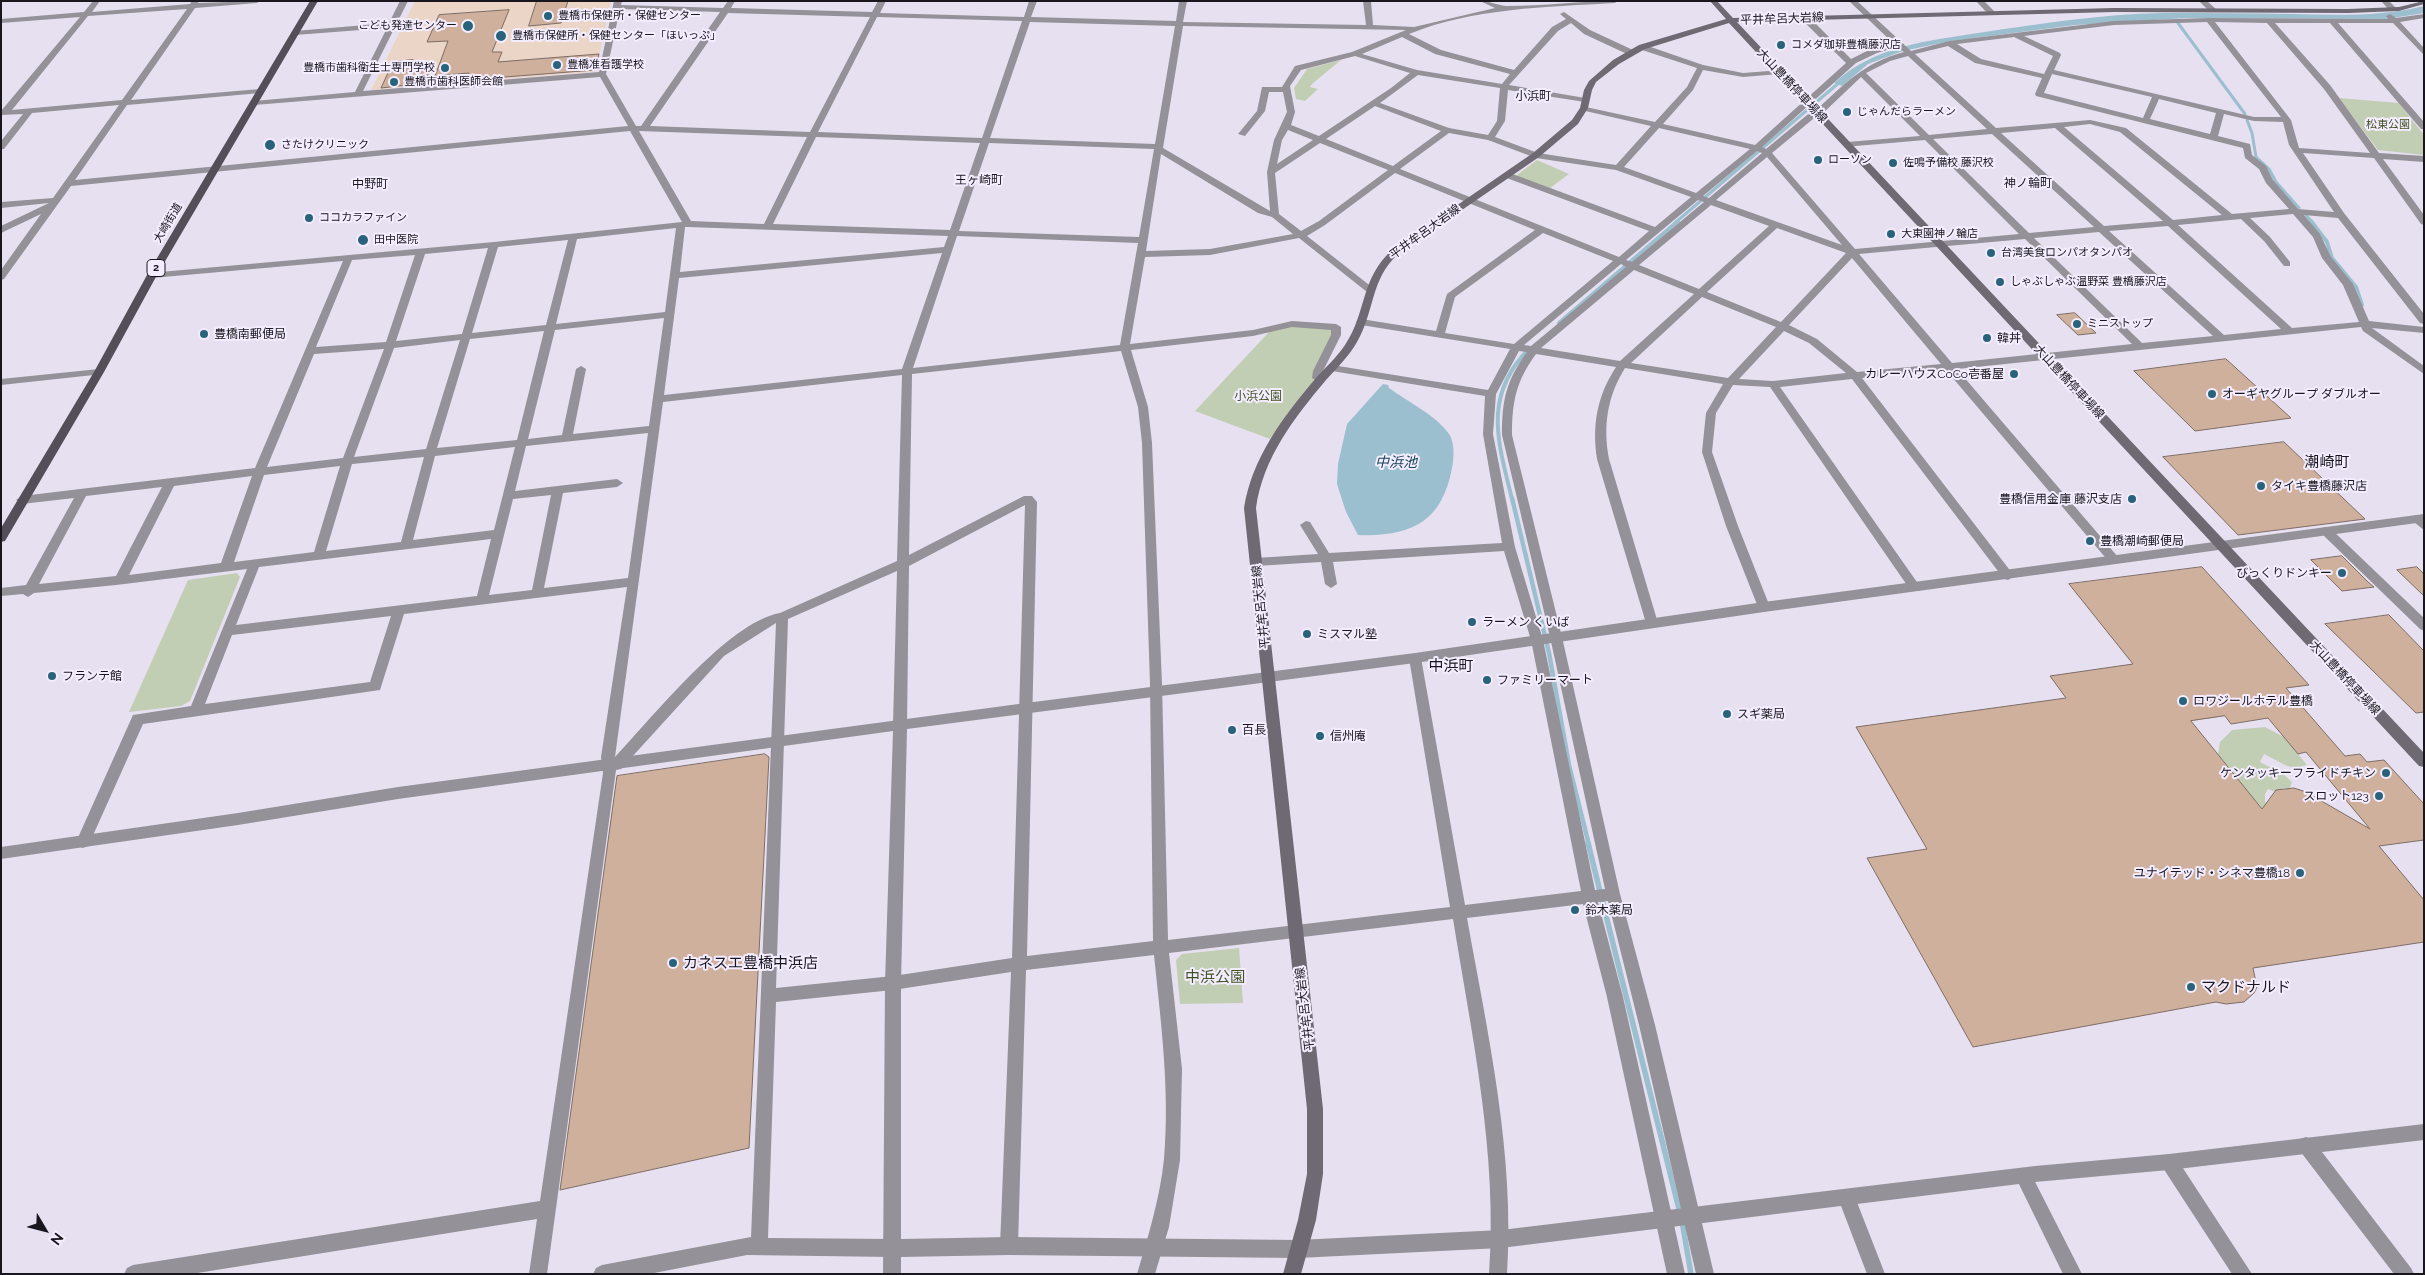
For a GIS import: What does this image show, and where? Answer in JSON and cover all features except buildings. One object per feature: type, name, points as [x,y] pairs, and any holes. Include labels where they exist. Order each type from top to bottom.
[{"type":"main road","name":"大崎街道","points":[[1,538],[99,372],[152,275],[314,1]]},
{"type":"main road","name":"大山豊橋停車場線","points":[[1713,1],[2424,762]]},
{"type":"main road","name":"平井牟呂大岩線","points":[[1292,1274],[1307,1220],[1315,1174],[1315,1109],[1250,508],[1254,483],[1277,438],[1320,380],[1352,342],[1361,322],[1370,290],[1382,265],[1395,252],[1536,155],[1575,122],[1593,81],[1636,50],[1731,20],[1992,13],[2117,12],[2211,15],[2389,12],[2424,2]]},
{"type":"street","points":[[4,112],[97,1]]},
{"type":"street","points":[[1,21],[194,4],[258,1]]},
{"type":"street","points":[[358,94],[404,1]]},
{"type":"street","points":[[644,128],[732,1]]},
{"type":"street","points":[[768,226],[882,1]]},
{"type":"street","points":[[892,1274],[893,983],[907,370],[984,139],[1033,1]]},
{"type":"street","points":[[1146,1274],[1154,1248],[1172,1160],[1174,1069],[1161,949],[1147,443],[1144,407],[1125,346],[1183,1]]},
{"type":"street","points":[[1367,1],[1370,28]]},
{"type":"street","points":[[1483,1],[1503,8]]},
{"type":"street","points":[[613,765],[608,757],[634,582],[675,275],[684,225],[635,128],[602,74],[617,4],[726,10],[1370,28],[1420,27],[1503,8],[1555,3],[1615,1]]},
{"type":"street","points":[[1852,1],[2103,228],[2222,339]]},
{"type":"street","points":[[1979,1],[1992,13]]},
{"type":"street","points":[[2202,1],[2287,120],[2293,145],[2341,215],[2424,321]]},
{"type":"street","points":[[1555,3],[1570,20],[1606,42],[1701,68],[1742,76],[1779,72]]},
{"type":"street","points":[[1,277],[70,183],[124,102],[194,4]]},
{"type":"street","points":[[2117,12],[2130,22]]},
{"type":"street","points":[[1705,1274],[1613,894],[1556,637],[1506,435],[1506,413],[1513,383],[1518,371],[1534,349],[1768,153],[1851,63],[1874,51],[2013,34],[2211,15],[2269,20],[2333,22],[2389,12],[2424,16]]},
{"type":"street","points":[[2389,12],[2424,53]]},
{"type":"street","points":[[1805,18],[1851,63]]},
{"type":"street","points":[[1490,138],[1500,121],[1504,86],[1555,29],[1570,20]]},
{"type":"street","points":[[2269,20],[2327,87],[2424,222]]},
{"type":"street","points":[[2333,22],[2424,128]]},
{"type":"street","points":[[296,32],[392,25]]},
{"type":"street","points":[[1276,215],[1271,172],[1278,140],[1291,112],[1286,86],[1298,68],[1355,54],[1420,27]]},
{"type":"street","points":[[2013,34],[2057,56],[2039,94],[2247,146],[2248,156],[2263,168],[2270,181],[2317,236],[2327,258],[2348,284],[2364,324],[2378,339],[2424,371]]},
{"type":"street","points":[[1404,35],[1438,52],[1514,74]]},
{"type":"street","points":[[1949,43],[1978,61],[2048,74],[2254,119],[2287,120]]},
{"type":"street","points":[[1676,1274],[1614,997],[1588,897],[1537,640],[1509,547],[1488,434],[1491,394],[1517,346],[1654,230],[1754,147],[1861,73],[1887,59],[1902,48]]},
{"type":"street","points":[[1355,54],[1416,72],[1504,86],[1584,104],[1658,126],[1754,147],[1768,153],[1952,366],[2114,560]]},
{"type":"street","points":[[1618,168],[1658,126],[1690,88],[1701,68]]},
{"type":"street","points":[[1271,172],[1416,72]]},
{"type":"street","points":[[1861,73],[2140,347]]},
{"type":"street","points":[[254,103],[602,74]]},
{"type":"street","points":[[1242,134],[1261,111],[1265,89],[1286,90]]},
{"type":"street","points":[[4,112],[260,91]]},
{"type":"street","points":[[2146,120],[2156,97]]},
{"type":"street","points":[[1373,103],[1447,130],[1490,138],[1536,155],[1618,168],[1852,252],[2242,215],[2297,211],[2341,215]]},
{"type":"street","points":[[2090,122],[2096,108]]},
{"type":"street","points":[[1,147],[30,110]]},
{"type":"street","points":[[2214,137],[2220,112]]},
{"type":"street","points":[[1847,144],[2090,122],[2123,130],[2229,216]]},
{"type":"street","points":[[2057,125],[2170,222],[2289,331]]},
{"type":"street","points":[[1286,126],[1701,292],[1813,341],[1844,364],[1854,375],[2008,576]]},
{"type":"street","points":[[70,183],[635,128],[984,139],[1157,147],[1261,211],[1276,215],[1370,290]]},
{"type":"street","points":[[1139,254],[1210,252],[1302,235],[1322,223],[1447,130]]},
{"type":"street","points":[[2298,150],[2424,159]]},
{"type":"street","points":[[1507,175],[1654,230]]},
{"type":"street","points":[[1,205],[54,203]]},
{"type":"street","points":[[1,230],[54,203]]},
{"type":"street","points":[[2242,215],[2287,264]]},
{"type":"street","points":[[152,275],[494,245],[684,225],[768,226],[1142,240]]},
{"type":"street","points":[[1652,623],[1600,444],[1602,406],[1608,385],[1622,364],[1775,225]]},
{"type":"street","points":[[1440,334],[1450,296],[1542,229]]},
{"type":"street","points":[[482,600],[573,237]]},
{"type":"street","points":[[406,545],[430,453],[494,245]]},
{"type":"street","points":[[675,275],[947,250]]},
{"type":"street","points":[[320,555],[347,461],[390,345],[421,251]]},
{"type":"street","points":[[1764,607],[1732,526],[1707,452],[1711,413],[1730,382],[1852,252]]},
{"type":"street","points":[[226,567],[259,472],[349,257]]},
{"type":"street","points":[[309,351],[390,345],[670,314]]},
{"type":"street","points":[[1361,322],[1730,382],[1773,384],[2364,324],[2424,330]]},
{"type":"street","points":[[659,399],[1253,333],[1292,324],[1332,325],[1336,327],[1336,335],[1318,371],[1317,378],[1320,380]]},
{"type":"street","points":[[1332,368],[1491,394]]},
{"type":"street","points":[[567,439],[581,369]]},
{"type":"street","points":[[1,382],[99,372]]},
{"type":"street","points":[[1773,384],[1916,588]]},
{"type":"street","points":[[22,500],[347,461],[655,429]]},
{"type":"street","points":[[120,580],[170,482]]},
{"type":"street","points":[[507,496],[617,483]]},
{"type":"street","points":[[537,594],[558,490]]},
{"type":"street","points":[[1,600],[29,593],[83,492]]},
{"type":"street","points":[[538,1274],[546,1209],[613,765],[720,653],[771,619],[782,617],[902,564],[1028,499],[1031,502],[1026,708],[1009,1246]]},
{"type":"street","points":[[1,853],[398,793],[1026,708],[1269,678],[1764,607],[2008,576],[2326,531],[2421,521]]},
{"type":"street","points":[[1306,525],[1326,558],[1331,584]]},
{"type":"street","points":[[2326,531],[2424,626]]},
{"type":"street","points":[[1,592],[29,593],[82,590],[120,580],[498,534]]},
{"type":"street","points":[[1256,562],[1509,547]]},
{"type":"street","points":[[196,711],[255,564]]},
{"type":"street","points":[[228,631],[634,582]]},
{"type":"street","points":[[83,842],[138,719],[375,686],[399,610]]},
{"type":"street","points":[[758,1246],[782,617]]},
{"type":"street","points":[[1415,658],[1489,1088],[1497,1146],[1501,1239],[1498,1274]]},
{"type":"street","points":[[769,996],[893,983],[1019,964],[1161,949],[1613,894]]},
{"type":"street","points":[[602,1274],[747,1246],[1298,1249],[1501,1239],[1665,1221],[2023,1176],[2169,1162],[2424,1132]]},
{"type":"street","points":[[2306,1145],[2405,1274]]},
{"type":"street","points":[[2169,1162],[2243,1274]]},
{"type":"street","points":[[2023,1176],[2073,1274]]},
{"type":"street","points":[[1848,1198],[1876,1274]]},
{"type":"street","points":[[133,1274],[546,1209]]},
{"type":"shaded area","name":"豊橋市保健所・保健センター「ほいっぷ」","points":[[415,1],[611,1],[596,71],[371,90]]},
{"type":"green space","points":[[1341,60],[1312,84],[1310,87],[1318,89],[1305,101],[1296,99],[1294,88],[1307,69]]},
{"type":"green space","name":"松東公園","points":[[2339,98],[2399,103],[2424,135],[2424,155],[2378,150]]},
{"type":"green space","points":[[1537,160],[1569,174],[1550,188],[1518,177],[1517,175]]},
{"type":"green space","name":"小浜公園","points":[[1294,325],[1331,327],[1331,340],[1328,354],[1311,385],[1270,439],[1195,411],[1270,331]]},
{"type":"green space","points":[[237,573],[240,577],[190,701],[181,706],[129,712],[188,580]]},
{"type":"green space","points":[[2265,727],[2284,737],[2307,765],[2302,766],[2300,769],[2287,766],[2264,754],[2260,762],[2283,774],[2292,782],[2290,788],[2284,788],[2275,792],[2268,789],[2265,794],[2265,802],[2272,804],[2266,814],[2218,754],[2220,742],[2232,730]]},
{"type":"green space","name":"中浜公園","points":[[1239,948],[1243,1003],[1180,1004],[1176,960],[1182,954]]},
{"type":"water","points":[[2424,6],[2424,13],[2386,19],[2187,18],[2075,25],[1951,41],[1903,51],[1868,64],[1842,86],[1834,83],[1866,61],[1902,47],[1939,39],[2047,23],[2093,17],[2163,13],[2358,14],[2408,10]]},
{"type":"water","name":"中浜池","points":[[1383,384],[1388,385],[1389,388],[1429,415],[1443,427],[1449,434],[1452,442],[1454,451],[1453,464],[1441,502],[1421,523],[1394,533],[1358,535],[1346,512],[1337,484],[1338,464],[1347,424]]},
{"type":"waterway","points":[[2178,23],[2245,114]]},
{"type":"waterway","points":[[1676,222],[1841,81]]},
{"type":"waterway","points":[[2247,120],[2252,133],[2256,157],[2269,169],[2276,182],[2299,208]]},
{"type":"waterway","points":[[2306,215],[2312,222]]},
{"type":"waterway","points":[[1559,323],[1678,221]]},
{"type":"waterway","points":[[2311,221],[2327,242],[2332,258],[2356,287],[2362,305]]},
{"type":"waterway","points":[[1512,499],[1499,439],[1500,401],[1505,383],[1515,366],[1530,348]]},
{"type":"waterway","points":[[1512,498],[1549,653],[1569,765],[1589,845]]},
{"type":"waterway","points":[[1588,843],[1680,1213]]},
{"type":"waterway","points":[[1682,1221],[1691,1274]]},
{"type":"place","name":"豊橋市保健所・保健センター","points":[[548,16]]},
{"type":"place","name":"こども発達センター","points":[[468,26]]},
{"type":"place","name":"豊橋市保健所・保健センター「ほいっぷ」","points":[[501,36]]},
{"type":"place","name":"コメダ珈琲豊橋藤沢店","points":[[1781,45]]},
{"type":"place","name":"豊橋准看護学校","points":[[557,65]]},
{"type":"place","name":"豊橋市歯科衛生士専門学校","points":[[445,68]]},
{"type":"place","name":"豊橋市歯科医師会館","points":[[394,82]]},
{"type":"place","name":"じゃんだらラーメン","points":[[1847,112]]},
{"type":"place","name":"さたけクリニック","points":[[270,145]]},
{"type":"place","name":"ローソン","points":[[1818,160]]},
{"type":"place","name":"佐鳴予備校 藤沢校","points":[[1893,163]]},
{"type":"place","name":"ココカラファイン","points":[[309,218]]},
{"type":"place","name":"大東園神ノ輪店","points":[[1891,234]]},
{"type":"place","name":"田中医院","points":[[363,240]]},
{"type":"place","name":"台湾美食ロンパオタンパオ","points":[[1991,253]]},
{"type":"place","name":"しゃぶしゃぶ温野菜 豊橋藤沢店","points":[[2000,282]]},
{"type":"place","name":"ミニストップ","points":[[2077,324]]},
{"type":"place","name":"豊橋南郵便局","points":[[204,334]]},
{"type":"place","name":"韓丼","points":[[1987,338]]},
{"type":"place","name":"カレーハウスCoCo壱番屋","points":[[2014,374]]},
{"type":"place","name":"オーギヤグループ ダブルオー","points":[[2212,394]]},
{"type":"place","name":"タイキ豊橋藤沢店","points":[[2261,486]]},
{"type":"place","name":"豊橋信用金庫 藤沢支店","points":[[2132,499]]},
{"type":"place","name":"豊橋潮崎郵便局","points":[[2090,541]]},
{"type":"place","name":"びっくりドンキー","points":[[2342,573]]},
{"type":"place","name":"ラーメン くいば","points":[[1472,622]]},
{"type":"place","name":"ミスマル塾","points":[[1307,634]]},
{"type":"place","name":"フランテ館","points":[[52,676]]},
{"type":"place","name":"ファミリーマート","points":[[1487,680]]},
{"type":"place","name":"ロワジールホテル豊橋","points":[[2183,701]]},
{"type":"place","name":"スギ薬局","points":[[1727,714]]},
{"type":"place","name":"百長","points":[[1232,730]]},
{"type":"place","name":"信州庵","points":[[1320,736]]},
{"type":"place","name":"ケンタッキーフライドチキン","points":[[2386,773]]},
{"type":"place","name":"スロット123","points":[[2379,796]]},
{"type":"place","name":"ユナイテッド・シネマ豊橋18","points":[[2300,873]]},
{"type":"place","name":"鈴木薬局","points":[[1575,910]]},
{"type":"place","name":"カネスエ豊橋中浜店","points":[[673,963]]},
{"type":"place","name":"マクドナルド","points":[[2191,987]]},
{"type":"district","name":"小浜町","points":[[1533,96]]},
{"type":"district","name":"王ヶ崎町","points":[[979,180]]},
{"type":"district","name":"神ノ輪町","points":[[2028,183]]},
{"type":"district","name":"中野町","points":[[370,184]]},
{"type":"district","name":"潮崎町","points":[[2327,462]]},
{"type":"district","name":"中浜町","points":[[1451,666]]}]
